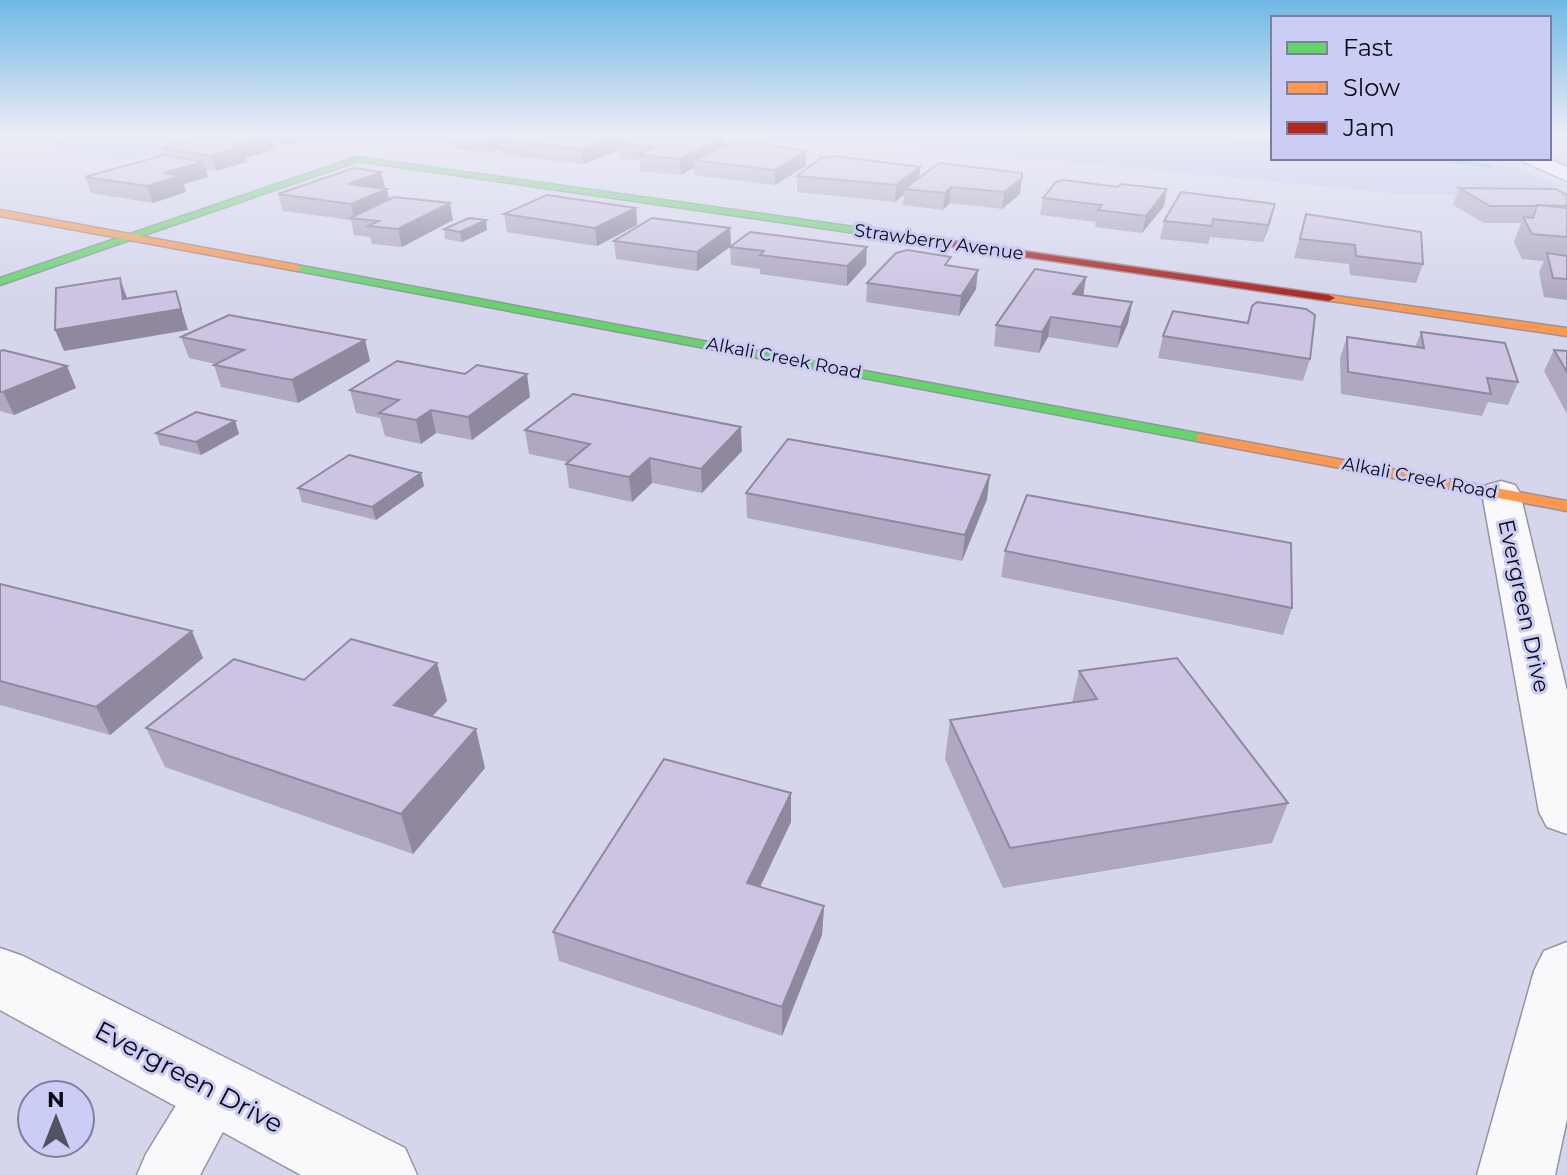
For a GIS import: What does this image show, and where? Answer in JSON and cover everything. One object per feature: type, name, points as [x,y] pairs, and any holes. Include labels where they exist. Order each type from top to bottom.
[{"type":"street","name":"Strawberry Avenue","points":[[0,282],[268,189]]},
{"type":"street","name":"Strawberry Avenue","points":[[566,189],[1567,332]]},
{"type":"street","name":"Alkali Creek Road","points":[[0,213],[131,235],[1567,506]]},
{"type":"street","name":"Evergreen Drive","points":[[1501,493],[1567,812]]},
{"type":"street","points":[[1516,1175],[1567,971]]},
{"type":"street","name":"Evergreen Drive","points":[[0,977],[378,1175]]},
{"type":"lane","points":[[167,1175],[216,1092]]},
{"type":"shaded area","points":[[1348,189],[1547,189],[1509,196]]},
{"type":"building","points":[[293,189],[387,189],[351,204],[278,194]]},
{"type":"building","points":[[904,189],[949,189],[945,193]]},
{"type":"building","points":[[970,189],[1008,189],[1004,192]]},
{"type":"building","points":[[1050,189],[1167,189],[1146,216],[1098,210],[1102,205],[1043,198]]},
{"type":"building","points":[[1460,189],[1556,189],[1567,195],[1567,206],[1490,206]]},
{"type":"building","points":[[1181,192],[1275,204],[1268,225],[1213,219],[1212,226],[1164,221]]},
{"type":"building","points":[[547,195],[636,208],[595,228],[504,214]]},
{"type":"building","points":[[394,197],[450,203],[398,229],[368,226],[379,221],[350,218]]},
{"type":"building","points":[[1537,205],[1567,208],[1567,237],[1532,234],[1523,217],[1533,218]]},
{"type":"building","points":[[1306,214],[1421,232],[1423,264],[1356,256],[1355,245],[1300,239]]},
{"type":"building","points":[[469,218],[486,220],[460,232],[444,229]]},
{"type":"building","points":[[652,218],[730,228],[697,252],[614,241]]},
{"type":"building","points":[[750,232],[867,247],[847,266],[760,255],[764,251],[730,247]]},
{"type":"building","points":[[907,250],[951,257],[945,265],[978,270],[961,296],[867,283],[896,253]]},
{"type":"building","points":[[1547,253],[1567,256],[1567,279],[1553,278]]},
{"type":"building","points":[[1035,269],[1086,277],[1073,294],[1132,302],[1121,327],[1051,317],[1042,332],[996,325]]},
{"type":"building","points":[[120,278],[123,299],[176,291],[181,309],[55,330],[56,288]]},
{"type":"building","points":[[1257,302],[1306,309],[1315,315],[1310,359],[1163,336],[1173,311],[1248,323],[1252,306]]},
{"type":"building","points":[[229,315],[365,340],[292,380],[214,365],[244,350],[181,337]]},
{"type":"building","points":[[1421,332],[1505,343],[1518,382],[1487,378],[1491,394],[1348,372],[1347,337],[1424,348]]},
{"type":"building","points":[[1554,350],[1567,351],[1567,372]]},
{"type":"building","points":[[0,351],[67,366],[0,392]]},
{"type":"building","points":[[397,361],[465,374],[477,365],[527,374],[468,417],[431,410],[416,420],[379,413],[399,400],[350,390]]},
{"type":"building","points":[[573,394],[741,427],[701,469],[650,458],[629,477],[566,464],[590,444],[525,430]]},
{"type":"building","points":[[196,412],[235,421],[196,442],[156,433]]},
{"type":"building","points":[[788,439],[990,475],[965,535],[746,493]]},
{"type":"building","points":[[349,455],[421,473],[372,507],[298,488]]},
{"type":"building","points":[[1027,495],[1291,543],[1292,608],[1005,551]]},
{"type":"building","points":[[0,584],[192,631],[96,707],[0,681]]},
{"type":"building","points":[[351,639],[437,663],[394,705],[476,729],[401,814],[146,728],[234,659],[304,680]]},
{"type":"building","points":[[1177,658],[1288,803],[1010,848],[950,720],[1097,699],[1079,671]]},
{"type":"building","points":[[664,759],[791,793],[747,883],[824,906],[782,1007],[553,932]]},
{"type":"traffic: fast","points":[[0,282],[270,189]]},
{"type":"traffic: fast","points":[[566,189],[918,239]]},
{"type":"traffic: fast","points":[[297,268],[1202,438]]},
{"type":"traffic: slow","points":[[0,213],[297,268]]},
{"type":"traffic: slow","points":[[1329,298],[1567,332]]},
{"type":"traffic: slow","points":[[1202,438],[1567,506]]},
{"type":"traffic: jam","points":[[918,239],[1329,298]]}]
